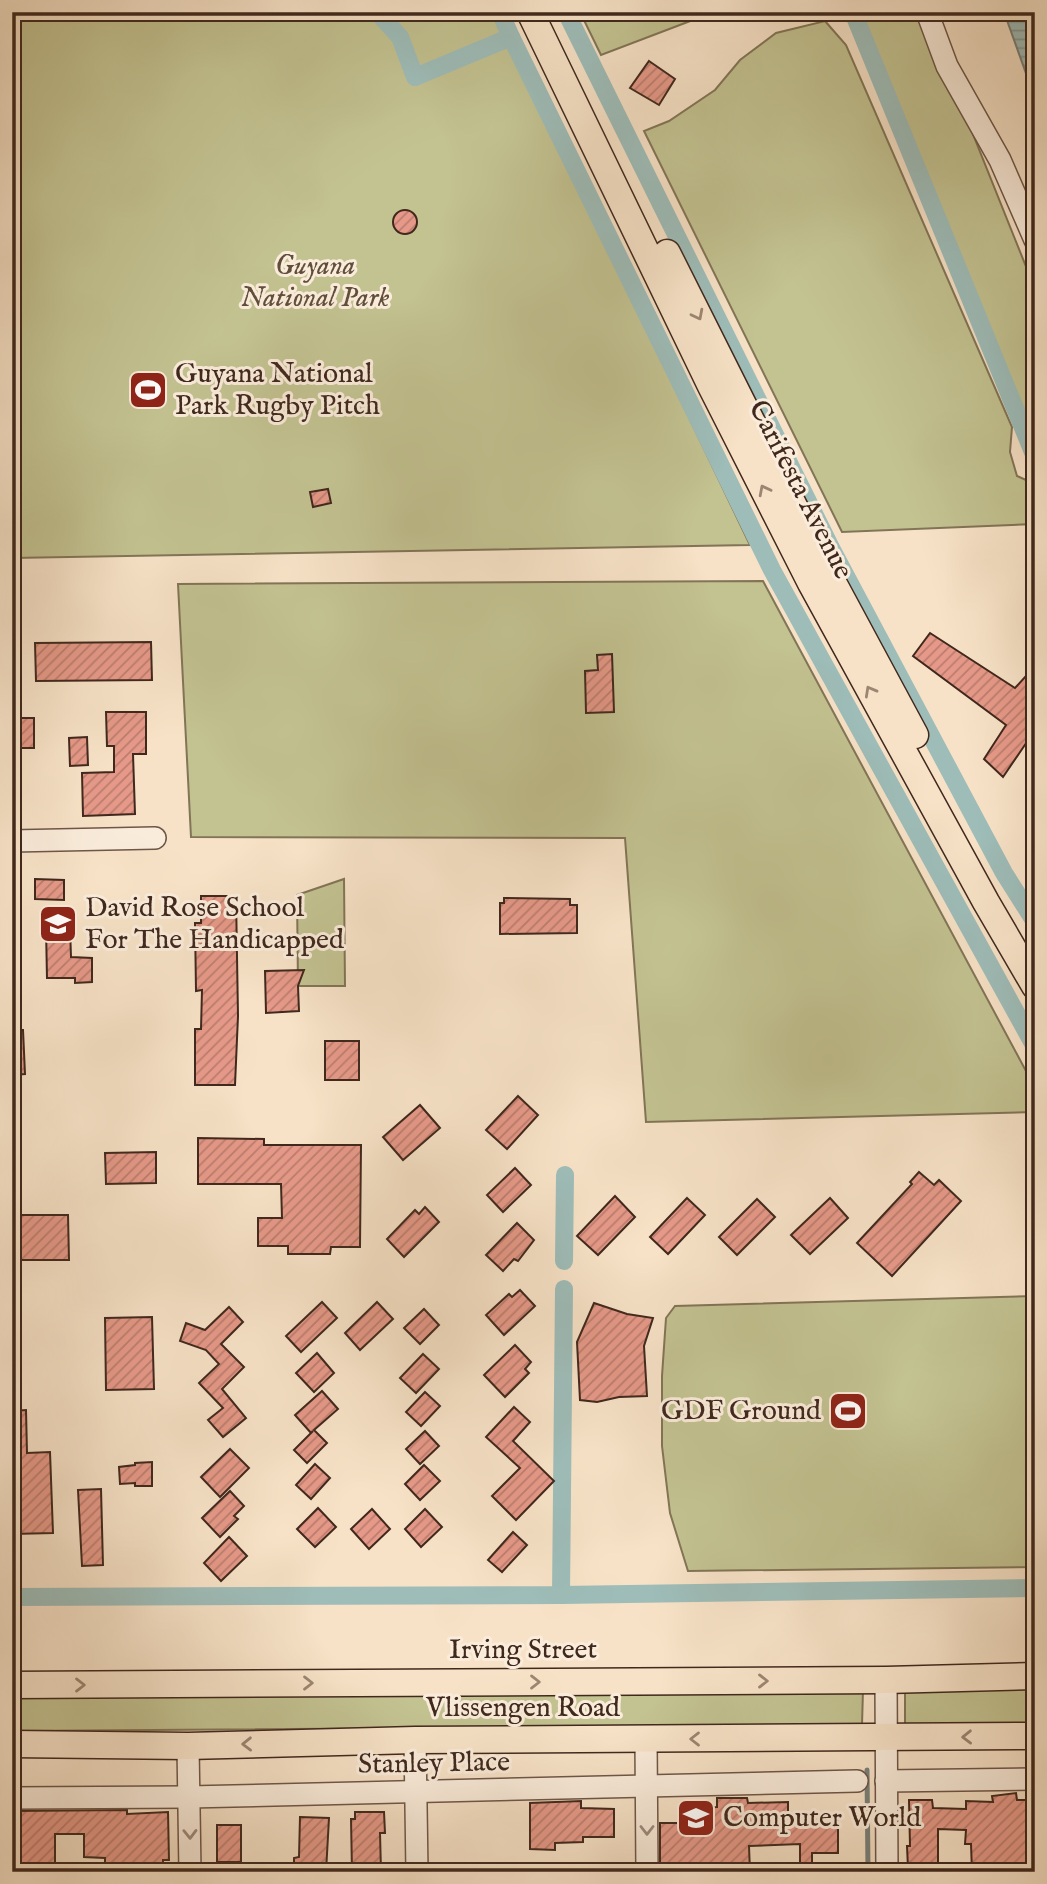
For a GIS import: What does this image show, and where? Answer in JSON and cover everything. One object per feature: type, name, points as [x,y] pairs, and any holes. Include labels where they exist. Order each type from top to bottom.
[{"type":"main road","name":"Carifesta Avenue","points":[[530,12],[711,386],[811,583],[1035,986]]},
{"type":"main road","name":"Carifesta Avenue","points":[[548,12],[823,564],[1001,895],[1035,952]]},
{"type":"main road","name":"Irving Street","points":[[12,1685],[886,1680],[1035,1676]]},
{"type":"main road","name":"Vlissengen Road","points":[[12,1744],[188,1746],[415,1740],[646,1739],[886,1741],[1035,1736]]},
{"type":"street","points":[[927,12],[947,65],[1000,160],[1035,240]]},
{"type":"street","points":[[12,841],[155,838]]},
{"type":"street","points":[[886,1680],[887,1872]]},
{"type":"street","points":[[646,1739],[647,1872]]},
{"type":"street","points":[[415,1740],[417,1872]]},
{"type":"street","points":[[188,1746],[190,1872]]},
{"type":"street","points":[[886,1778],[1035,1779]]},
{"type":"street","name":"Stanley Place","points":[[12,1798],[189,1797],[856,1782]]},
{"type":"green space","name":"Guyana National Park","points":[[12,12],[495,12],[750,545],[12,558]]},
{"type":"green space","points":[[580,12],[714,12],[601,55]]},
{"type":"green space","points":[[847,12],[924,12],[1035,289],[1035,473]]},
{"type":"green space","points":[[825,21],[846,45],[1012,427],[1010,452],[1017,476],[1035,484],[1035,524],[842,532],[644,131],[669,121],[715,90],[740,60],[776,33]]},
{"type":"green space","points":[[763,581],[1034,1086],[1035,1112],[646,1122],[625,838],[191,837],[178,584]]},
{"type":"green space","points":[[344,879],[345,986],[298,986],[297,895]]},
{"type":"green space","name":"GDF Ground","points":[[1035,1296],[1035,1567],[688,1571],[670,1513],[662,1446],[662,1376],[666,1318],[675,1306]]},
{"type":"green space","points":[[1035,1689],[1035,1725],[905,1727],[905,1690]]},
{"type":"green space","points":[[863,1690],[862,1725],[12,1731],[12,1696]]},
{"type":"water","points":[[1004,12],[1035,12],[1035,96],[1032,90]]},
{"type":"building","points":[[649,61],[675,79],[659,105],[630,88]]},
{"type":"building","points":[[405,210],[416,217],[417,222],[410,233],[405,234],[394,227],[393,222],[400,211]]},
{"type":"building","points":[[328,489],[331,503],[313,507],[310,492]]},
{"type":"building","points":[[930,633],[1015,688],[1035,666],[1035,700],[1028,710],[1035,716],[1035,730],[1003,777],[984,759],[1006,725],[913,656]]},
{"type":"building","points":[[151,642],[152,680],[36,681],[35,643]]},
{"type":"building","points":[[612,654],[614,712],[586,713],[585,671],[598,670],[597,655]]},
{"type":"building","points":[[106,712],[146,712],[146,754],[133,754],[135,814],[83,816],[82,773],[114,772],[114,746],[107,746]]},
{"type":"building","points":[[12,718],[34,718],[34,748],[12,748]]},
{"type":"building","points":[[87,737],[88,765],[70,766],[69,738]]},
{"type":"building","points":[[35,879],[64,880],[64,900],[35,899]]},
{"type":"building","points":[[201,896],[236,896],[238,1016],[235,1085],[195,1085],[195,1029],[201,1029],[202,990],[196,991],[195,923],[201,923]]},
{"type":"building","points":[[504,898],[570,899],[570,905],[577,905],[577,933],[500,934],[500,903],[504,903]]},
{"type":"building","points":[[46,928],[70,928],[71,957],[92,958],[92,982],[75,983],[75,978],[47,978]]},
{"type":"building","points":[[304,970],[298,986],[299,1011],[266,1013],[265,971]]},
{"type":"building","points":[[12,1030],[23,1030],[25,1074],[12,1075]]},
{"type":"building","points":[[325,1041],[359,1041],[359,1080],[325,1080]]},
{"type":"building","points":[[518,1096],[538,1115],[507,1149],[486,1130]]},
{"type":"building","points":[[420,1105],[440,1128],[403,1160],[383,1137]]},
{"type":"building","points":[[198,1138],[264,1139],[264,1145],[361,1145],[360,1247],[331,1247],[330,1254],[288,1254],[288,1246],[258,1246],[258,1218],[282,1218],[281,1184],[198,1184]]},
{"type":"building","points":[[156,1152],[156,1183],[106,1184],[105,1153]]},
{"type":"building","points":[[515,1168],[531,1185],[503,1212],[487,1195]]},
{"type":"building","points":[[919,1172],[934,1185],[939,1180],[961,1201],[892,1276],[857,1243],[912,1184],[910,1182]]},
{"type":"building","points":[[615,1196],[635,1217],[598,1255],[577,1236]]},
{"type":"building","points":[[687,1198],[705,1215],[668,1254],[650,1237]]},
{"type":"building","points":[[830,1198],[848,1218],[810,1254],[791,1235]]},
{"type":"building","points":[[757,1199],[775,1217],[737,1255],[719,1237]]},
{"type":"building","points":[[425,1207],[439,1222],[404,1257],[387,1239],[415,1210],[419,1214]]},
{"type":"building","points":[[12,1215],[68,1215],[69,1260],[12,1260]]},
{"type":"building","points":[[517,1223],[534,1240],[518,1261],[514,1259],[503,1271],[486,1255]]},
{"type":"building","points":[[520,1290],[535,1306],[504,1335],[486,1315],[509,1294],[512,1297]]},
{"type":"building","points":[[322,1302],[337,1318],[301,1352],[286,1336]]},
{"type":"building","points":[[377,1302],[393,1319],[360,1350],[345,1333]]},
{"type":"building","points":[[594,1303],[627,1314],[653,1318],[644,1346],[647,1396],[619,1397],[597,1402],[580,1400],[577,1342]]},
{"type":"building","points":[[229,1307],[243,1322],[221,1344],[244,1367],[222,1389],[246,1418],[223,1437],[208,1420],[223,1408],[199,1383],[219,1364],[206,1350],[180,1341],[186,1323],[205,1330]]},
{"type":"building","points":[[424,1309],[439,1325],[420,1344],[404,1328]]},
{"type":"building","points":[[152,1317],[154,1389],[106,1390],[105,1318]]},
{"type":"building","points":[[515,1345],[531,1362],[525,1369],[529,1373],[505,1397],[484,1375]]},
{"type":"building","points":[[317,1353],[334,1373],[314,1392],[296,1373]]},
{"type":"building","points":[[423,1354],[439,1369],[416,1393],[400,1378]]},
{"type":"building","points":[[322,1391],[338,1409],[314,1430],[327,1443],[307,1463],[294,1450],[311,1433],[295,1415]]},
{"type":"building","points":[[425,1392],[440,1406],[421,1426],[406,1412]]},
{"type":"building","points":[[514,1407],[530,1422],[513,1441],[554,1481],[516,1520],[492,1496],[520,1468],[486,1437]]},
{"type":"building","points":[[26,1410],[27,1453],[50,1452],[53,1533],[12,1534],[12,1411]]},
{"type":"building","points":[[425,1431],[439,1446],[420,1464],[406,1449]]},
{"type":"building","points":[[230,1449],[249,1468],[220,1497],[201,1477]]},
{"type":"building","points":[[152,1462],[152,1486],[120,1484],[119,1467]]},
{"type":"building","points":[[315,1464],[330,1478],[311,1499],[296,1485]]},
{"type":"building","points":[[424,1465],[440,1481],[420,1500],[405,1484]]},
{"type":"building","points":[[101,1489],[103,1565],[82,1566],[78,1490]]},
{"type":"building","points":[[230,1491],[244,1506],[234,1516],[238,1519],[220,1537],[202,1518]]},
{"type":"building","points":[[318,1508],[336,1527],[315,1547],[297,1529]]},
{"type":"building","points":[[372,1509],[390,1529],[369,1549],[351,1529]]},
{"type":"building","points":[[425,1509],[442,1527],[421,1547],[405,1529]]},
{"type":"building","points":[[513,1532],[527,1545],[502,1572],[488,1560]]},
{"type":"building","points":[[229,1537],[247,1556],[221,1581],[204,1563]]},
{"type":"building","points":[[1016,1793],[1017,1800],[1035,1800],[1035,1866],[1020,1867],[1020,1872],[972,1872],[971,1844],[965,1844],[966,1830],[938,1829],[938,1867],[908,1868],[909,1800],[932,1800],[933,1808],[966,1809],[966,1801],[993,1802],[992,1796]]},
{"type":"building","points":[[717,1798],[747,1798],[748,1803],[788,1802],[788,1816],[838,1816],[838,1853],[812,1853],[812,1863],[800,1863],[800,1844],[749,1846],[750,1872],[660,1872],[660,1823],[687,1823],[687,1808],[717,1807]]},
{"type":"building","points":[[581,1801],[581,1808],[614,1809],[614,1837],[583,1837],[583,1842],[555,1843],[555,1850],[530,1849],[530,1803]]},
{"type":"building","points":[[127,1810],[127,1814],[168,1812],[169,1860],[163,1860],[163,1872],[105,1872],[105,1858],[84,1857],[84,1834],[55,1834],[55,1872],[21,1872],[21,1834],[12,1835],[12,1811]]},
{"type":"building","points":[[355,1812],[384,1812],[385,1833],[380,1833],[381,1871],[352,1871],[351,1819],[355,1819]]},
{"type":"building","points":[[300,1817],[329,1818],[326,1872],[294,1872],[294,1858],[299,1857]]},
{"type":"building","points":[[217,1825],[241,1825],[241,1862],[217,1862]]},
{"type":"waterway","points":[[377,12],[400,37],[415,77],[511,37],[772,570],[1035,1047]]},
{"type":"waterway","points":[[500,12],[511,37]]},
{"type":"waterway","points":[[566,12],[831,548],[1004,873],[1035,922]]},
{"type":"waterway","points":[[853,12],[1035,457]]},
{"type":"waterway","points":[[564,1261],[565,1175]]},
{"type":"waterway","points":[[12,1597],[561,1595],[564,1289]]},
{"type":"waterway","points":[[561,1595],[1035,1588]]},
{"type":"waterway","points":[[867,1770],[868,1872]]},
{"type":"place","name":"Guyana National Park Rugby Pitch","points":[[148,390]]},
{"type":"place","name":"David Rose School For The Handicapped","points":[[58,924]]},
{"type":"place","name":"GDF Ground","points":[[848,1411]]},
{"type":"place","name":"Computer World","points":[[696,1818]]}]
